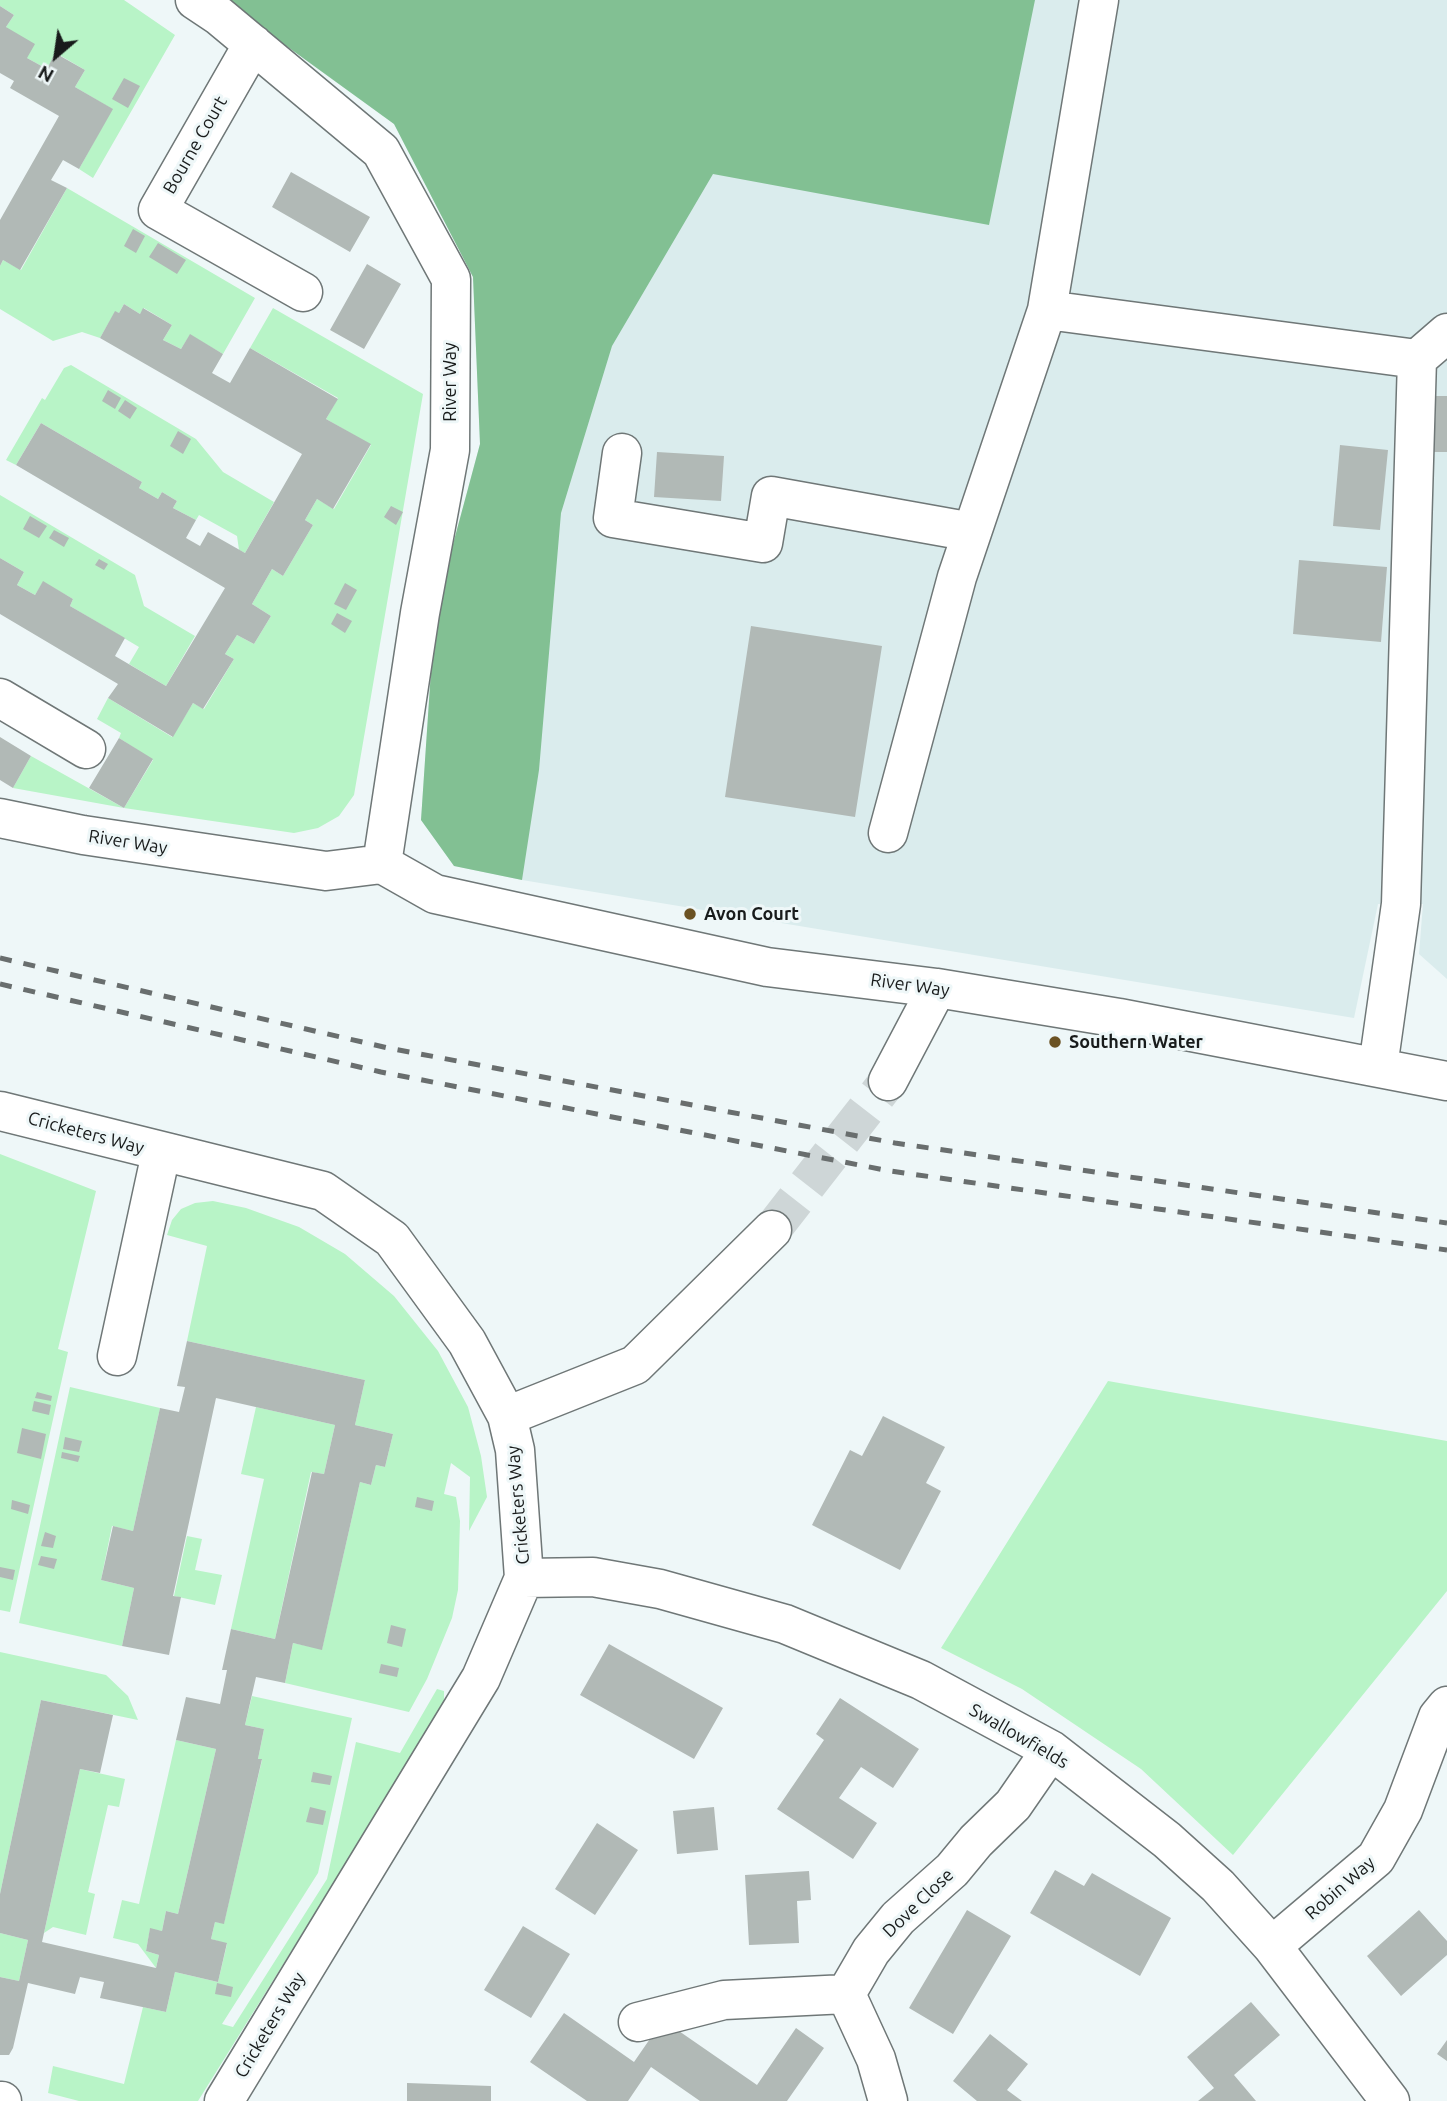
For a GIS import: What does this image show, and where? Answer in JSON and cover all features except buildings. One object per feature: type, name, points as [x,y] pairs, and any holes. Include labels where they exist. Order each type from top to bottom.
[{"type":"street","name":"River Way","points":[[195,0],[253,44],[381,150],[451,279],[450,450],[420,613],[382,864]]},
{"type":"street","points":[[888,833],[957,577],[1047,310],[1099,0]]},
{"type":"street","name":"Bourne Court","points":[[253,44],[158,210],[303,292]]},
{"type":"street","points":[[1047,310],[1417,359]]},
{"type":"street","points":[[1378,1067],[1401,904],[1417,359],[1447,333]]},
{"type":"street","points":[[622,453],[613,518],[763,543],[771,496],[972,532]]},
{"type":"street","points":[[0,698],[86,749]]},
{"type":"street","name":"River Way","points":[[0,818],[83,835],[326,871],[382,864],[435,894],[767,967],[937,988],[1119,1018],[1447,1082]]},
{"type":"street","points":[[888,1081],[937,988]]},
{"type":"street","name":"Cricketers Way","points":[[0,1111],[323,1191],[392,1239],[467,1342],[508,1416],[516,1450],[524,1578],[481,1678],[224,2101]]},
{"type":"street","points":[[117,1356],[161,1153]]},
{"type":"street","points":[[508,1416],[635,1365],[772,1230]]},
{"type":"street","name":"Swallowfields","points":[[524,1578],[593,1577],[647,1587],[785,1624],[921,1680],[1051,1750],[1177,1849],[1218,1886],[1272,1946],[1390,2101]]},
{"type":"street","name":"Robin Way","points":[[1272,1946],[1376,1858],[1404,1810],[1438,1717],[1447,1706]]},
{"type":"street","name":"Dove Close","points":[[846,1994],[871,1951],[898,1917],[952,1870],[976,1841],[1013,1805],[1051,1750]]},
{"type":"street","points":[[638,2022],[724,2000],[846,1994],[876,2059],[888,2101]]},
{"type":"shaded area","points":[[223,0],[1447,0],[1447,979],[1419,954],[1423,904],[1378,904],[1354,1018],[522,880],[454,866],[421,820],[435,611],[480,444],[473,277],[394,124]]},
{"type":"green space","points":[[0,0],[124,0],[175,35],[93,178],[79,169],[112,109],[75,87],[85,70],[56,53],[47,69],[27,58],[6,27],[14,15],[0,6]]},
{"type":"green space","points":[[223,0],[1035,0],[989,225],[713,174],[612,346],[561,513],[539,770],[522,880],[454,866],[421,820],[435,611],[480,444],[473,277],[394,124]]},
{"type":"green space","points":[[67,188],[255,298],[223,354],[190,335],[181,349],[163,340],[172,325],[144,308],[140,314],[124,304],[119,313],[115,312],[100,338],[82,332],[53,341],[0,309],[0,266],[3,260],[21,270]]},
{"type":"green space","points":[[273,308],[423,394],[354,795],[339,816],[318,828],[294,833],[124,808],[153,760],[119,738],[121,733],[97,719],[108,698],[172,737],[193,703],[204,709],[234,659],[225,654],[237,635],[254,644],[271,616],[252,604],[272,569],[283,576],[313,525],[305,520],[317,499],[334,509],[371,445],[326,419],[338,398],[250,348]]},
{"type":"green space","points":[[71,365],[196,439],[223,472],[274,502],[245,553],[239,550],[237,536],[199,515],[196,520],[173,508],[177,501],[162,492],[158,499],[139,488],[142,482],[41,423],[16,465],[6,460],[42,398],[45,400],[64,368]]},
{"type":"green space","points":[[0,495],[135,575],[144,606],[195,636],[166,686],[129,664],[139,647],[70,606],[73,599],[43,582],[35,595],[17,585],[24,572],[0,558]]},
{"type":"green space","points":[[31,756],[124,808],[13,788]]},
{"type":"green space","points":[[0,1154],[96,1191],[58,1349],[68,1352],[10,1612],[0,1610]]},
{"type":"green space","points":[[213,1201],[246,1208],[299,1227],[345,1254],[394,1296],[438,1351],[468,1407],[481,1456],[487,1497],[469,1531],[470,1477],[451,1463],[444,1494],[456,1497],[460,1521],[458,1590],[452,1618],[427,1679],[409,1712],[285,1683],[293,1643],[322,1649],[360,1482],[371,1485],[376,1465],[385,1467],[393,1434],[355,1425],[365,1380],[187,1341],[207,1246],[167,1235],[172,1220],[181,1209],[195,1203]]},
{"type":"green space","points":[[1108,1381],[1447,1441],[1447,1591],[1233,1855],[1141,1769],[1022,1689],[941,1648]]},
{"type":"green space","points":[[70,1387],[160,1408],[133,1531],[112,1526],[101,1580],[134,1588],[122,1646],[19,1623]]},
{"type":"green space","points":[[256,1407],[335,1425],[324,1474],[311,1472],[275,1639],[231,1629],[264,1479],[241,1474]]},
{"type":"green space","points":[[187,1536],[202,1539],[195,1570],[222,1575],[215,1605],[174,1596]]},
{"type":"green space","points":[[0,1652],[106,1675],[128,1696],[138,1720],[41,1700],[0,1894]]},
{"type":"green space","points":[[437,1689],[444,1691],[444,1706],[198,2101],[79,2101],[48,2093],[53,2066],[124,2084],[143,2007],[166,2012],[175,1972],[218,1982],[227,1944],[211,1939],[215,1922],[224,1923],[262,1760],[258,1759],[264,1729],[245,1725],[252,1696],[352,1718],[318,1873],[222,2024],[233,2027],[327,1879],[356,1742],[400,1753]]},
{"type":"green space","points":[[176,1740],[216,1749],[178,1914],[166,1911],[162,1931],[150,1929],[146,1951],[159,1955],[156,1968],[138,1944],[113,1938],[122,1900],[139,1904]]},
{"type":"green space","points":[[80,1769],[125,1779],[119,1807],[108,1805],[88,1892],[95,1894],[86,1935],[53,1927],[44,1933]]},
{"type":"green space","points":[[0,1933],[28,1940],[19,1981],[0,1977]]},
{"type":"tunnel","points":[[772,1230],[888,1081]]},
{"type":"railway","points":[[0,958],[388,1048],[895,1143],[1447,1223]]},
{"type":"railway","points":[[0,984],[381,1072],[890,1171],[1447,1250]]},
{"type":"place","name":"Avon Court","points":[[690,914]]},
{"type":"place","name":"Southern Water","points":[[1055,1042]]}]
